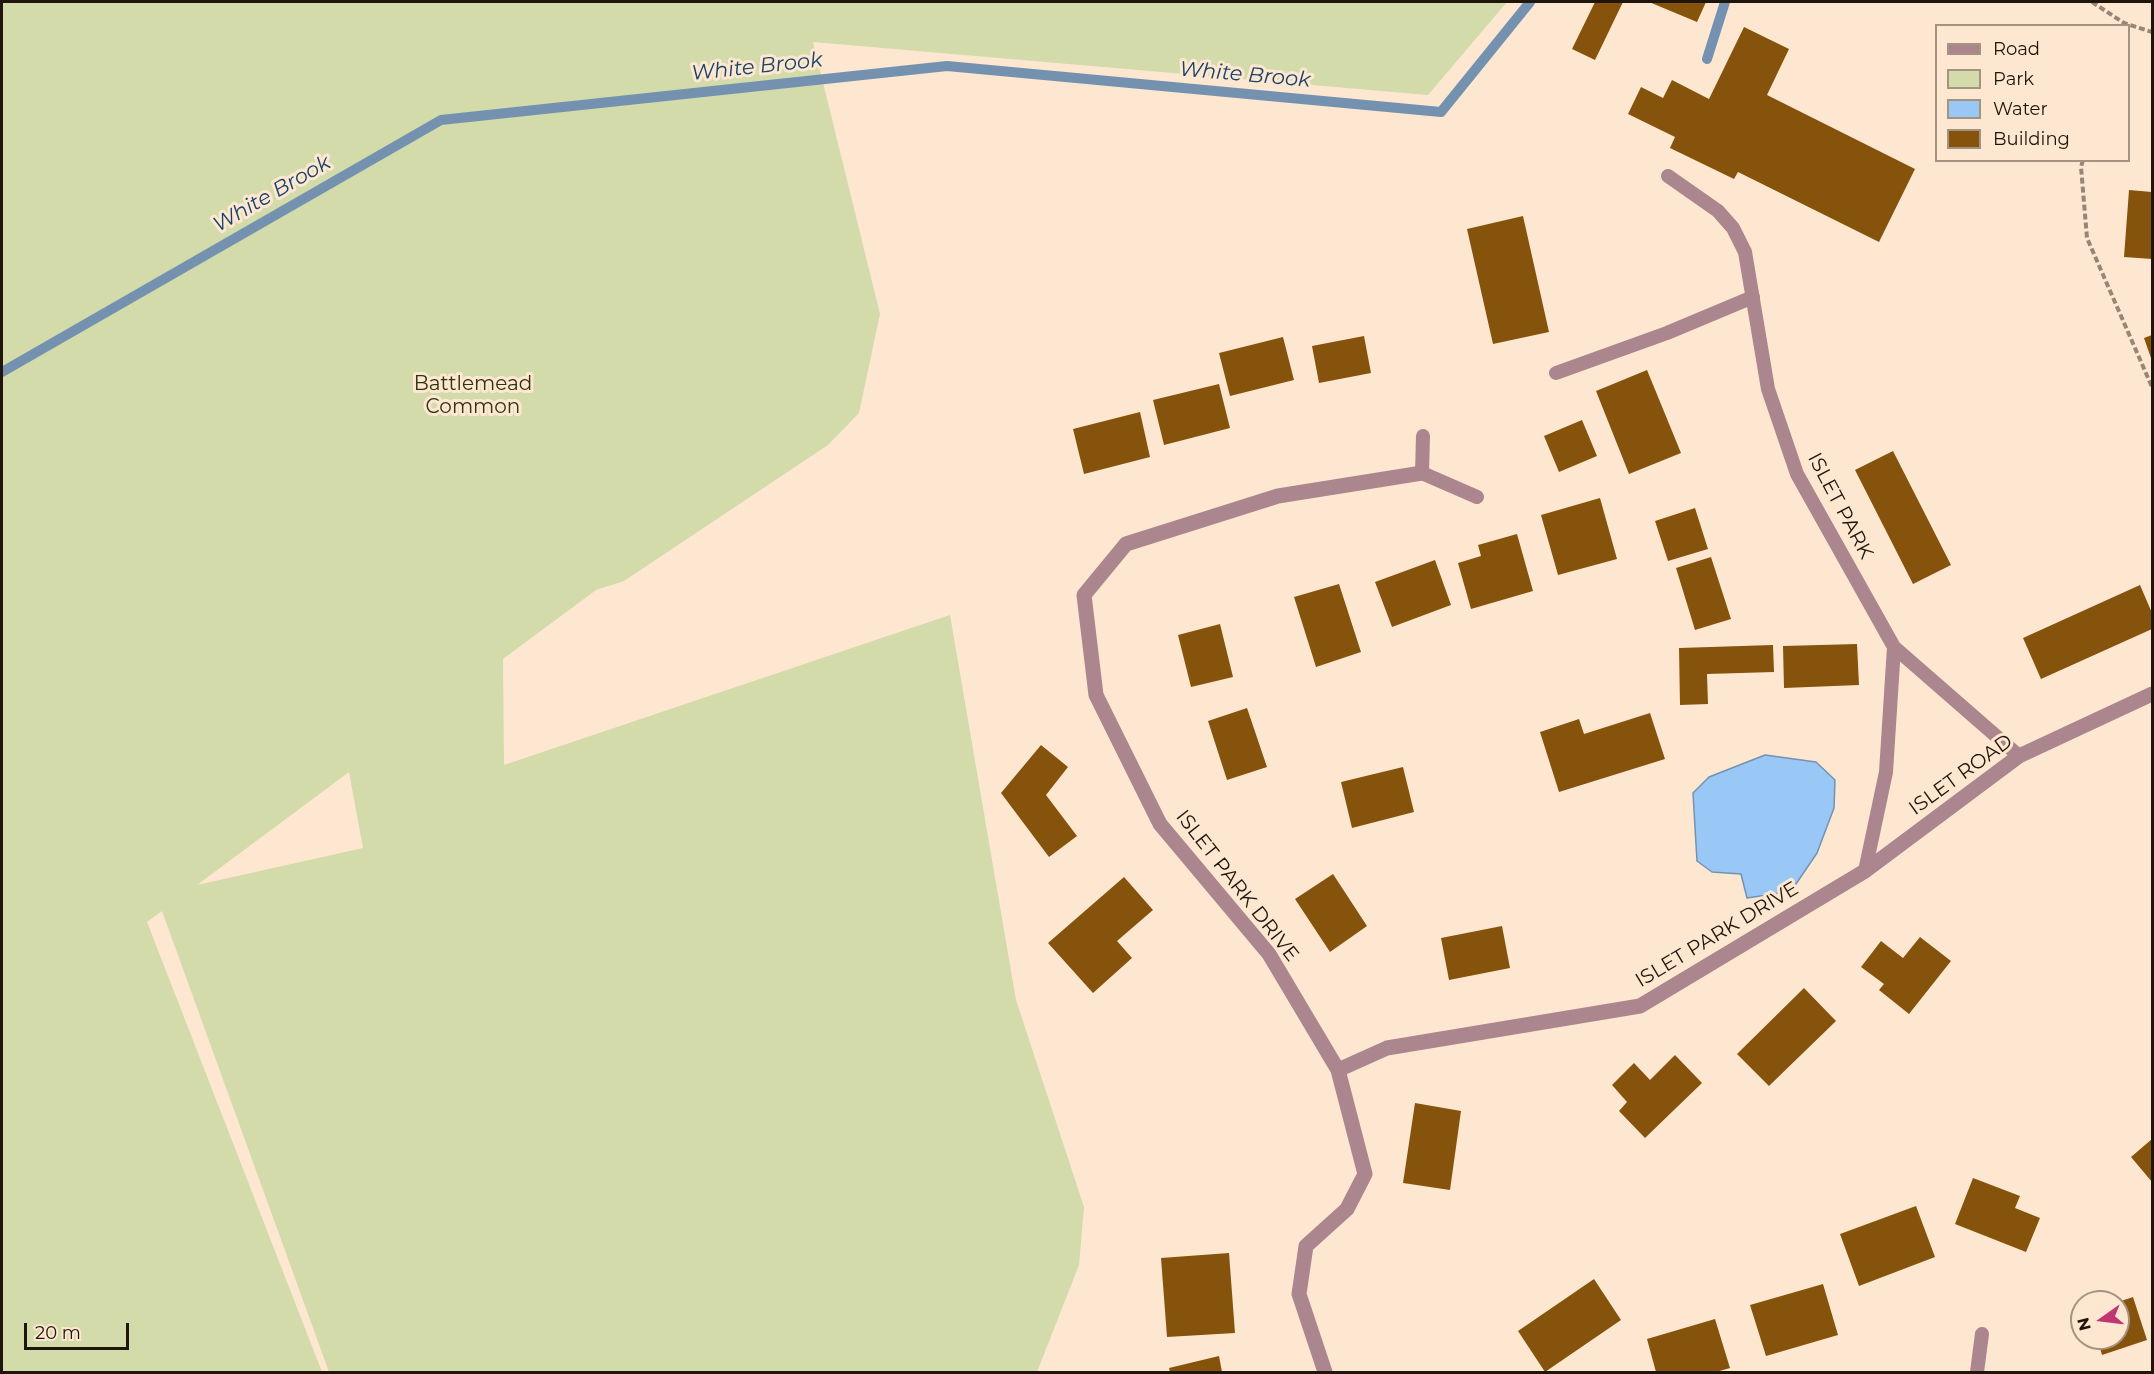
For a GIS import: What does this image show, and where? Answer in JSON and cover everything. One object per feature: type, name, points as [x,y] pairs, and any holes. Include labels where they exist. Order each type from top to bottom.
[{"type":"street","name":"ISLET PARK DRIVE","points":[[1325,1372],[1299,1294],[1306,1245],[1347,1209],[1365,1174],[1338,1070],[1269,954],[1160,824],[1096,695],[1084,595],[1126,544],[1278,496],[1422,473]]},
{"type":"street","name":"ISLET ROAD","points":[[1865,871],[2019,756],[2152,694]]},
{"type":"street","name":"ISLET PARK DRIVE","points":[[1338,1070],[1387,1048],[1640,1006],[1865,871]]},
{"type":"lane","name":"ISLET PARK","points":[[1668,176],[1718,211],[1733,228],[1745,252],[1768,389],[1797,474],[1894,647],[2019,756]]},
{"type":"lane","points":[[1556,373],[1667,333],[1753,297]]},
{"type":"lane","points":[[1423,436],[1422,473],[1477,496]]},
{"type":"lane","points":[[1865,871],[1886,772],[1894,647]]},
{"type":"lane","points":[[1977,1372],[1982,1334]]},
{"type":"path","points":[[2092,2],[2124,24]]},
{"type":"path","points":[[2130,26],[2152,32]]},
{"type":"path","points":[[2082,162],[2087,238],[2152,387]]},
{"type":"green space","name":"Battlemead Common","points":[[2,2],[1507,2],[1428,95],[813,42],[880,314],[859,413],[828,445],[624,581],[596,590],[503,659],[504,765],[950,615],[1016,1000],[1084,1207],[1079,1265],[1037,1372],[329,1372],[162,911],[147,922],[322,1372],[2,1372]],"holes":[[[349,772],[363,848],[197,885]]]},
{"type":"water","points":[[1765,755],[1816,762],[1835,780],[1834,808],[1817,853],[1796,884],[1781,893],[1747,898],[1741,874],[1712,872],[1697,861],[1693,793],[1709,777]]},
{"type":"building","points":[[1595,2],[1623,2],[1595,60],[1572,49]]},
{"type":"building","points":[[1649,2],[1706,2],[1697,22]]},
{"type":"building","points":[[1744,27],[1789,49],[1767,95],[1915,169],[1879,242],[1738,172],[1734,179],[1670,148],[1675,137],[1628,114],[1641,87],[1663,98],[1672,80],[1709,99]]},
{"type":"building","points":[[2129,190],[2152,192],[2152,259],[2124,257]]},
{"type":"building","points":[[1523,216],[1549,332],[1493,344],[1467,229]]},
{"type":"building","points":[[2152,335],[2152,361],[2144,338]]},
{"type":"building","points":[[1364,336],[1371,373],[1319,383],[1312,346]]},
{"type":"building","points":[[1283,337],[1294,380],[1230,396],[1219,353]]},
{"type":"building","points":[[1647,370],[1681,453],[1629,474],[1596,391]]},
{"type":"building","points":[[1219,384],[1230,428],[1164,445],[1153,400]]},
{"type":"building","points":[[1140,412],[1150,457],[1084,474],[1073,429]]},
{"type":"building","points":[[1582,420],[1597,456],[1559,472],[1544,436]]},
{"type":"building","points":[[1893,451],[1951,565],[1913,584],[1855,470]]},
{"type":"building","points":[[1600,498],[1617,559],[1558,575],[1541,515]]},
{"type":"building","points":[[1695,508],[1708,549],[1668,561],[1655,521]]},
{"type":"building","points":[[1517,534],[1533,591],[1471,609],[1458,563],[1481,556],[1478,545]]},
{"type":"building","points":[[1711,557],[1731,619],[1695,630],[1676,568]]},
{"type":"building","points":[[1435,560],[1451,605],[1392,627],[1375,582]]},
{"type":"building","points":[[1339,584],[1361,652],[1316,667],[1294,597]]},
{"type":"building","points":[[2140,585],[2152,613],[2152,629],[2041,679],[2023,638]]},
{"type":"building","points":[[1220,624],[1233,677],[1191,687],[1178,635]]},
{"type":"building","points":[[1857,644],[1859,685],[1784,688],[1783,646]]},
{"type":"building","points":[[1773,645],[1774,672],[1707,674],[1708,704],[1680,705],[1679,648]]},
{"type":"building","points":[[1247,708],[1267,767],[1227,780],[1208,721]]},
{"type":"building","points":[[1650,713],[1665,759],[1559,792],[1540,732],[1579,719],[1584,734]]},
{"type":"building","points":[[1041,745],[1068,767],[1046,795],[1077,836],[1049,857],[1001,793]]},
{"type":"building","points":[[1403,767],[1414,812],[1352,828],[1341,782]]},
{"type":"building","points":[[1333,874],[1367,926],[1330,952],[1295,899]]},
{"type":"building","points":[[1124,877],[1153,910],[1117,941],[1132,958],[1093,993],[1048,943]]},
{"type":"building","points":[[1502,926],[1510,968],[1449,980],[1441,938]]},
{"type":"building","points":[[1920,937],[1951,961],[1909,1014],[1879,990],[1884,984],[1861,967],[1881,941],[1903,958]]},
{"type":"building","points":[[1804,988],[1836,1021],[1769,1086],[1737,1054]]},
{"type":"building","points":[[1675,1055],[1702,1083],[1645,1138],[1619,1111],[1627,1102],[1612,1085],[1634,1063],[1650,1080]]},
{"type":"building","points":[[1415,1103],[1461,1111],[1450,1190],[1403,1183]]},
{"type":"building","points":[[2152,1139],[2152,1182],[2131,1157]]},
{"type":"building","points":[[1973,1178],[2020,1196],[2015,1208],[2040,1218],[2026,1252],[1955,1224]]},
{"type":"building","points":[[1916,1206],[1935,1257],[1859,1286],[1840,1234]]},
{"type":"building","points":[[1229,1253],[1235,1333],[1167,1337],[1161,1258]]},
{"type":"building","points":[[1594,1279],[1621,1320],[1545,1372],[1518,1331]]},
{"type":"building","points":[[1823,1284],[1838,1335],[1766,1356],[1750,1305]]},
{"type":"building","points":[[2133,1297],[2147,1340],[2130,1346],[2130,1298]]},
{"type":"building","points":[[1715,1319],[1730,1368],[1716,1372],[1656,1372],[1647,1339]]},
{"type":"building","points":[[2101,1350],[2117,1350],[2102,1355]]},
{"type":"building","points":[[1219,1356],[1222,1372],[1170,1372],[1169,1368]]},
{"type":"waterway","name":"White Brook","points":[[2,372],[441,120],[947,66],[1441,112],[1530,2]]},
{"type":"waterway","points":[[1707,59],[1725,2]]}]
